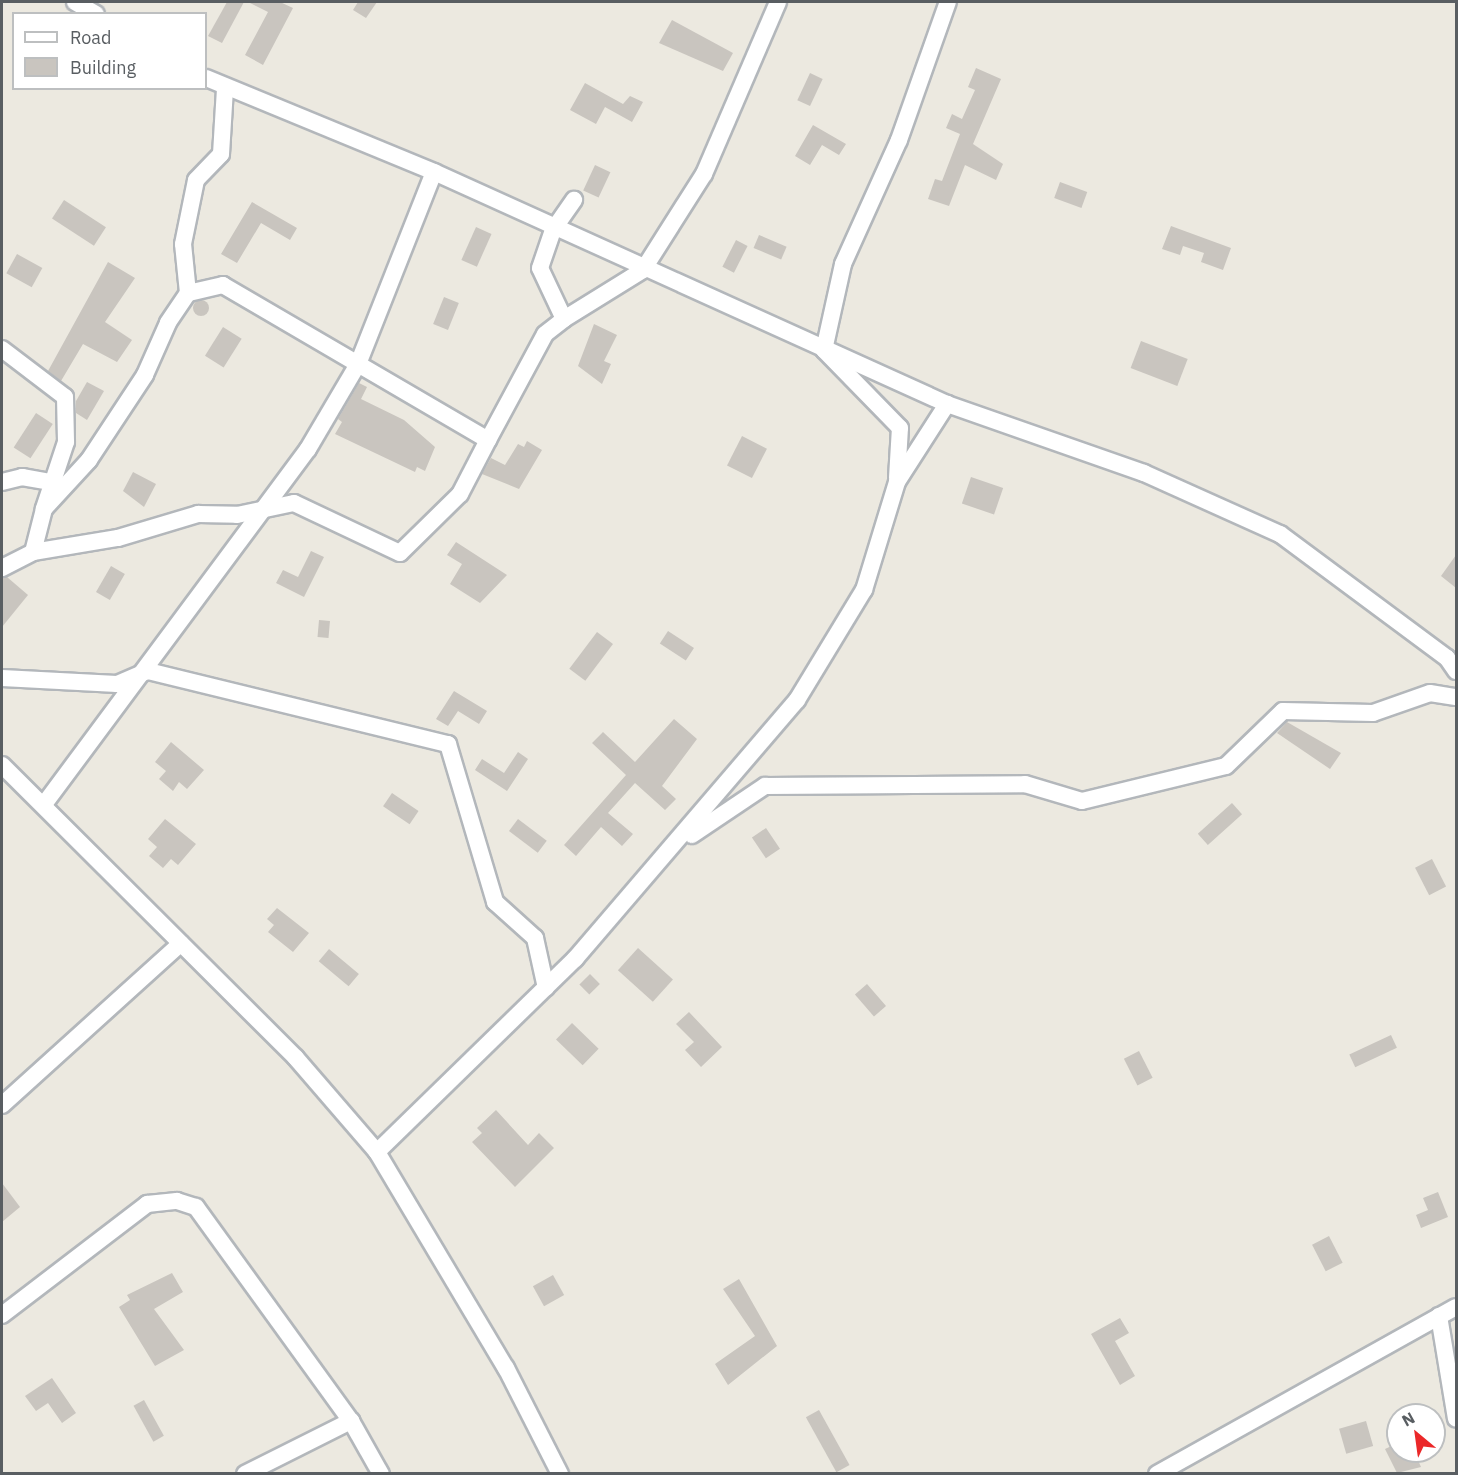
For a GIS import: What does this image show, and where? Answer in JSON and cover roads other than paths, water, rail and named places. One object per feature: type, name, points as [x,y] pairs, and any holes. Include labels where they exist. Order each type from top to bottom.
[{"type":"street","points":[[75,2],[92,12]]},
{"type":"street","points":[[2,568],[33,552],[118,538],[198,514],[237,515],[294,503],[400,553],[460,494],[545,334],[564,319],[643,270],[704,174],[778,2]]},
{"type":"street","points":[[824,350],[843,264],[898,140],[948,2]]},
{"type":"street","points":[[207,79],[225,89],[434,172],[553,230],[947,404],[1144,473],[1280,534],[1453,662]]},
{"type":"street","points":[[44,509],[89,460],[145,375],[168,322],[188,293],[183,244],[196,180],[221,154],[225,89]]},
{"type":"street","points":[[45,803],[148,671],[269,507],[358,364],[434,172]]},
{"type":"street","points":[[564,319],[540,268],[553,230],[574,200]]},
{"type":"street","points":[[188,293],[223,285],[488,440]]},
{"type":"street","points":[[2,349],[65,398],[66,442],[50,482],[33,552]]},
{"type":"street","points":[[824,350],[900,428],[897,482]]},
{"type":"street","points":[[377,1152],[546,988],[672,849],[797,700],[858,600],[897,482],[947,404]]},
{"type":"street","points":[[2,482],[22,477],[50,482]]},
{"type":"street","points":[[2,678],[117,684],[148,671],[447,744],[495,902],[535,938],[546,988]]},
{"type":"street","points":[[672,849],[765,786],[1025,784],[1082,801],[1226,766],[1283,711],[1373,713],[1430,693],[1456,697]]},
{"type":"street","points":[[2,765],[45,803],[296,1058],[377,1152],[506,1368],[560,1473]]},
{"type":"street","points":[[2,1105],[182,943]]},
{"type":"street","points":[[2,1316],[147,1204],[177,1201],[196,1208],[351,1421],[381,1473]]},
{"type":"street","points":[[1157,1473],[1456,1307]]},
{"type":"street","points":[[1439,1316],[1456,1419]]},
{"type":"street","points":[[245,1473],[351,1421]]}]
